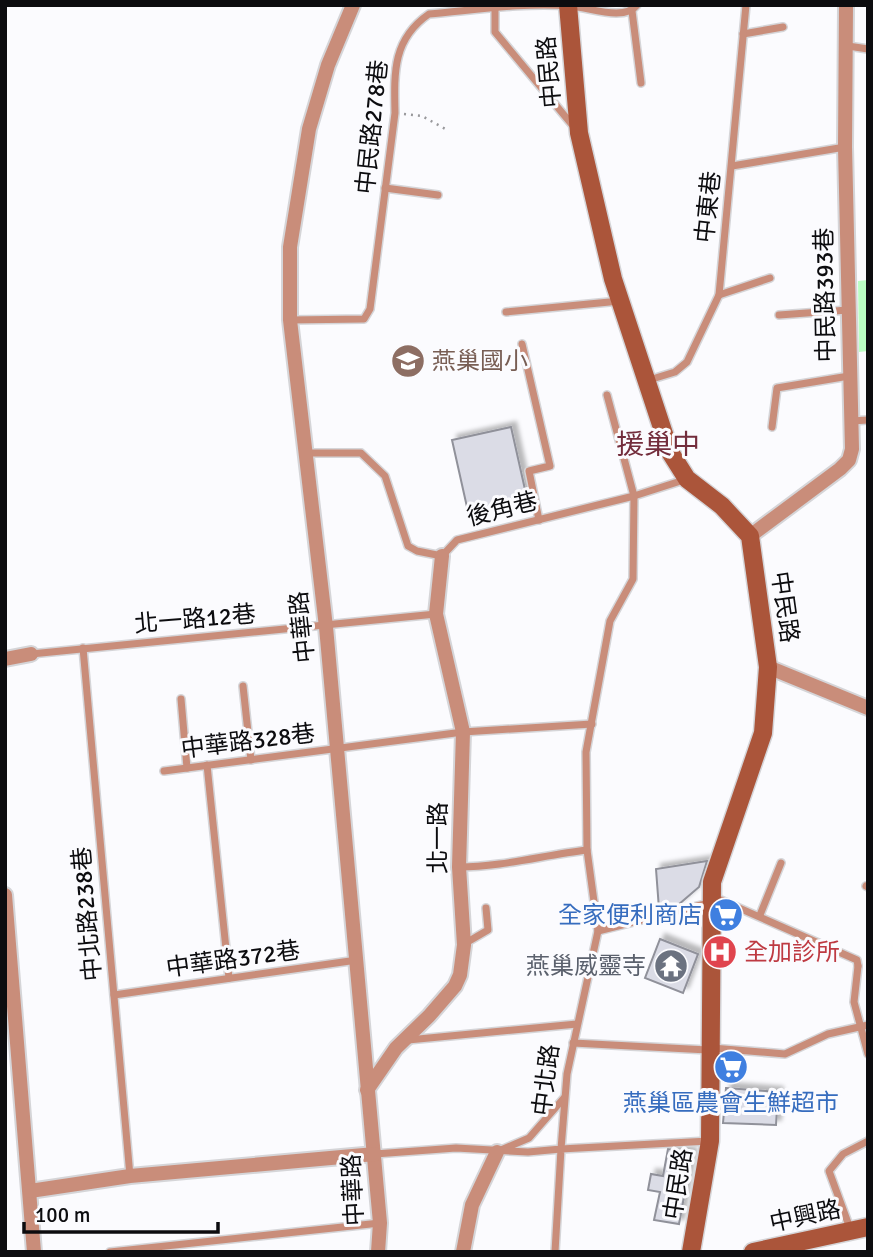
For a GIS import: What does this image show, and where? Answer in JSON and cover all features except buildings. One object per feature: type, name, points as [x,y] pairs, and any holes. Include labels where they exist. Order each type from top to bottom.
[{"type":"street","name":"中華路","points":[[353,5],[328,65],[309,129],[290,247],[290,320],[326,627],[375,1154],[380,1223],[378,1252]]},
{"type":"street","name":"中民路","points":[[568,5],[579,133],[620,301],[670,452],[687,479],[722,506],[751,536],[768,667],[763,733],[742,798],[716,861],[712,900],[710,1141],[691,1252]]},
{"type":"street","name":"中民路393巷","points":[[751,536],[849,460],[846,5]]},
{"type":"street","name":"北一路","points":[[367,1090],[404,1040],[455,986],[460,975],[464,945],[459,867],[463,732],[436,614],[442,556]]},
{"type":"street","points":[[5,659],[31,654]]},
{"type":"street","points":[[768,667],[868,708]]},
{"type":"street","points":[[5,895],[34,1252]]},
{"type":"street","points":[[463,1252],[472,1205],[497,1152]]},
{"type":"street","name":"中北路","points":[[30,1191],[130,1176],[375,1154]]},
{"type":"street","name":"中興路","points":[[753,1252],[804,1247],[859,1229]]},
{"type":"lane","name":"中民路278巷","points":[[290,320],[364,319],[370,309],[395,113],[394,83],[401,42],[413,25],[429,14],[568,5],[621,14],[635,8]]},
{"type":"lane","name":"中東巷","points":[[648,380],[675,372],[687,362],[719,295],[746,5]]},
{"type":"lane","points":[[635,8],[641,83]]},
{"type":"lane","points":[[495,9],[495,32],[579,133]]},
{"type":"lane","points":[[743,34],[783,27]]},
{"type":"lane","points":[[848,46],[868,49]]},
{"type":"lane","points":[[732,166],[845,148]]},
{"type":"lane","points":[[385,188],[438,195]]},
{"type":"lane","points":[[719,295],[770,278]]},
{"type":"lane","points":[[506,312],[620,301]]},
{"type":"lane","points":[[779,315],[848,310]]},
{"type":"lane","points":[[522,344],[550,466],[529,471],[539,520]]},
{"type":"lane","points":[[772,426],[777,387],[849,376]]},
{"type":"lane","name":"中北路","points":[[375,1154],[456,1148],[497,1152],[561,1149],[564,1098],[573,1043],[598,931],[587,850],[586,752],[610,621],[633,579],[635,496],[607,395]]},
{"type":"lane","points":[[850,421],[868,421]]},
{"type":"lane","points":[[306,453],[361,453],[385,476],[408,546],[417,551],[442,556]]},
{"type":"lane","name":"後角巷","points":[[442,556],[457,540],[635,496],[687,479]]},
{"type":"lane","name":"北一路12巷","points":[[31,654],[326,627],[436,614]]},
{"type":"lane","name":"中北路238巷","points":[[83,649],[130,1176]]},
{"type":"lane","points":[[243,686],[251,760]]},
{"type":"lane","points":[[181,699],[187,768]]},
{"type":"lane","name":"中華路328巷","points":[[164,771],[463,732],[592,724]]},
{"type":"lane","points":[[207,765],[229,978]]},
{"type":"lane","points":[[459,867],[493,867],[532,856],[587,850]]},
{"type":"lane","points":[[760,915],[781,863]]},
{"type":"lane","points":[[598,931],[712,900],[721,900],[760,915],[856,960],[858,966],[854,1002],[864,1026],[868,1054]]},
{"type":"lane","points":[[464,945],[488,930],[486,908]]},
{"type":"lane","name":"中華路372巷","points":[[114,995],[357,960]]},
{"type":"lane","points":[[858,966],[868,965]]},
{"type":"lane","points":[[404,1040],[577,1024]]},
{"type":"lane","points":[[573,1043],[785,1054],[828,1034],[864,1026]]},
{"type":"lane","points":[[497,1152],[529,1138],[564,1098]]},
{"type":"lane","points":[[555,1252],[561,1149],[710,1141]]},
{"type":"lane","points":[[859,1229],[830,1171],[843,1154],[868,1142]]},
{"type":"lane","points":[[110,1252],[380,1223]]},
{"type":"path","points":[[395,113],[422,116],[449,131]]},
{"type":"green space","points":[[868,280],[868,351],[859,352],[858,281]]},
{"type":"place","name":"燕巢國小","points":[[408,361]]},
{"type":"place","name":"全家便利商店","points":[[726,915]]},
{"type":"place","name":"全加診所","points":[[720,952]]},
{"type":"place","name":"燕巢威靈寺","points":[[671,966]]},
{"type":"place","name":"燕巢區農會生鮮超市","points":[[731,1067]]},
{"type":"district","name":"援巢中","points":[[658,444]]}]
